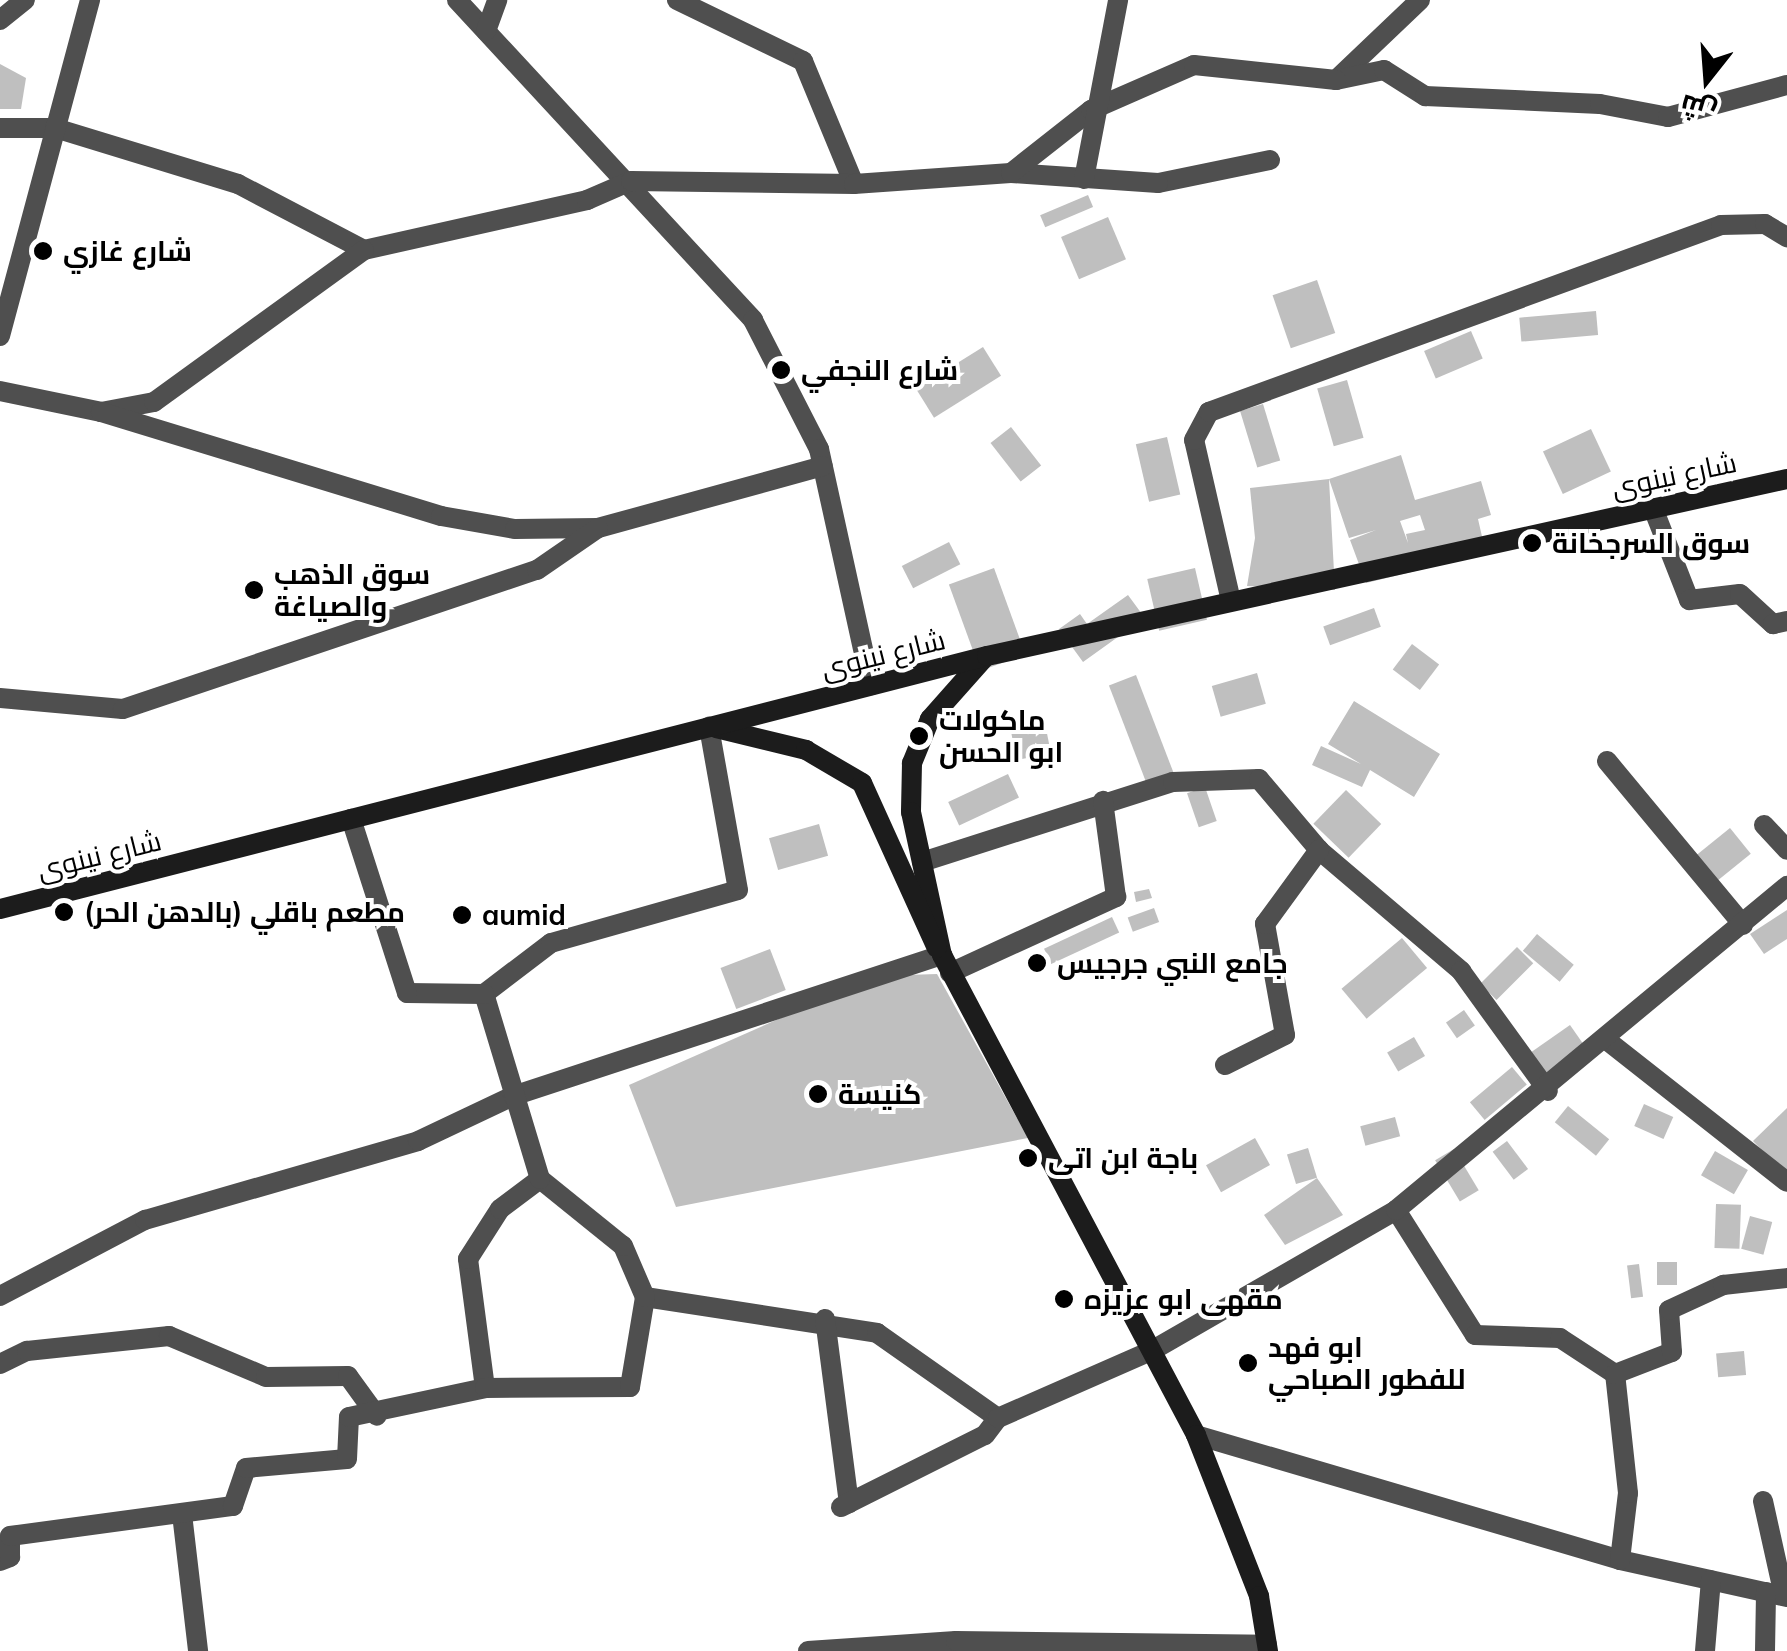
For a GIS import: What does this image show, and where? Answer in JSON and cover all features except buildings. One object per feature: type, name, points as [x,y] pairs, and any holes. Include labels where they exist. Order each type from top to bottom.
[{"type":"main road","name":"شارع نينوى","points":[[0,909],[986,656],[1787,479]]},
{"type":"main road","points":[[946,964],[909,788],[915,752],[930,718],[986,656]]},
{"type":"main road","points":[[709,727],[795,746],[862,782],[946,964],[1196,1435],[1259,1596],[1268,1648]]},
{"type":"street","points":[[0,20],[25,0]]},
{"type":"street","points":[[0,336],[90,0]]},
{"type":"street","points":[[457,0],[631,180],[752,320],[823,466],[872,685]]},
{"type":"street","points":[[486,32],[497,0]]},
{"type":"street","points":[[676,0],[803,61],[854,184]]},
{"type":"street","points":[[1084,179],[1091,110],[1118,0]]},
{"type":"street","points":[[1336,80],[1420,0]]},
{"type":"street","points":[[1011,173],[1091,110],[1194,65],[1336,80],[1384,70],[1425,96],[1600,104],[1668,117],[1787,85]]},
{"type":"street","points":[[0,128],[56,128],[238,184],[364,250]]},
{"type":"street","points":[[101,412],[154,402],[364,250],[587,200],[631,180],[854,184],[1011,173],[1158,183],[1270,160]]},
{"type":"street","points":[[1231,602],[1194,440],[1209,412],[1721,224],[1765,224],[1787,237]]},
{"type":"street","points":[[0,391],[101,412],[441,516],[515,529],[598,528],[823,466]]},
{"type":"street","points":[[1653,508],[1689,600],[1740,594],[1773,624],[1787,622]]},
{"type":"street","points":[[0,698],[124,709],[537,570],[598,528]]},
{"type":"street","points":[[351,819],[407,993],[484,994],[551,943],[738,890],[709,727]]},
{"type":"street","points":[[1607,761],[1742,925]]},
{"type":"street","points":[[922,862],[1103,801],[1230,773],[1259,779],[1319,850],[1461,970],[1548,1091]]},
{"type":"street","points":[[0,1296],[145,1220],[418,1141],[513,1096],[946,964],[1116,897],[1103,801]]},
{"type":"street","points":[[1764,825],[1787,850]]},
{"type":"street","points":[[1225,1065],[1285,1036],[1265,924],[1319,850]]},
{"type":"street","points":[[825,1319],[845,1505],[985,1436],[998,1418],[1153,1350],[1396,1210],[1609,1042],[1787,886]]},
{"type":"street","points":[[0,1561],[10,1557],[10,1536],[233,1506],[246,1468],[347,1459],[349,1417],[377,1416],[486,1388],[630,1386],[645,1297],[623,1246],[540,1179],[484,994]]},
{"type":"street","points":[[1609,1042],[1787,1182]]},
{"type":"street","points":[[486,1388],[468,1259],[500,1209],[540,1179]]},
{"type":"street","points":[[1396,1210],[1475,1335],[1560,1338],[1615,1374]]},
{"type":"street","points":[[1615,1374],[1672,1352],[1669,1310],[1723,1285],[1787,1278]]},
{"type":"street","points":[[645,1297],[825,1319],[914,1352],[998,1418]]},
{"type":"street","points":[[0,1364],[27,1351],[170,1336],[266,1377],[348,1376],[377,1416]]},
{"type":"street","points":[[1615,1374],[1628,1493],[1620,1560]]},
{"type":"street","points":[[1196,1435],[1620,1560],[1779,1595]]},
{"type":"street","points":[[1762,1501],[1779,1595],[1765,1651]]},
{"type":"street","points":[[182,1514],[198,1651]]},
{"type":"street","points":[[1704,1651],[1711,1580]]},
{"type":"street","points":[[808,1651],[1268,1648]]},
{"type":"place","name":"شارع غازي","points":[[43,251]]},
{"type":"place","name":"شارع النجفي","points":[[781,370]]},
{"type":"place","name":"سوق السرجخانة","points":[[1532,543]]},
{"type":"place","name":"سوق الذهب والصياغة","points":[[254,590]]},
{"type":"place","name":"ماكولات ابو الحسن","points":[[919,736]]},
{"type":"place","name":"مطعم باقلي (بالدهن الحر)","points":[[64,912]]},
{"type":"place","name":"aumid","points":[[462,915]]},
{"type":"place","name":"جامع النبي جرجيس","points":[[1037,963]]},
{"type":"place","name":"كنيسة","points":[[818,1094]]},
{"type":"place","name":"باجة ابن اتى","points":[[1028,1158]]},
{"type":"place","name":"مقهى ابو عزيزه","points":[[1064,1299]]},
{"type":"place","name":"ابو فهد للفطور الصباحي","points":[[1248,1363]]}]
